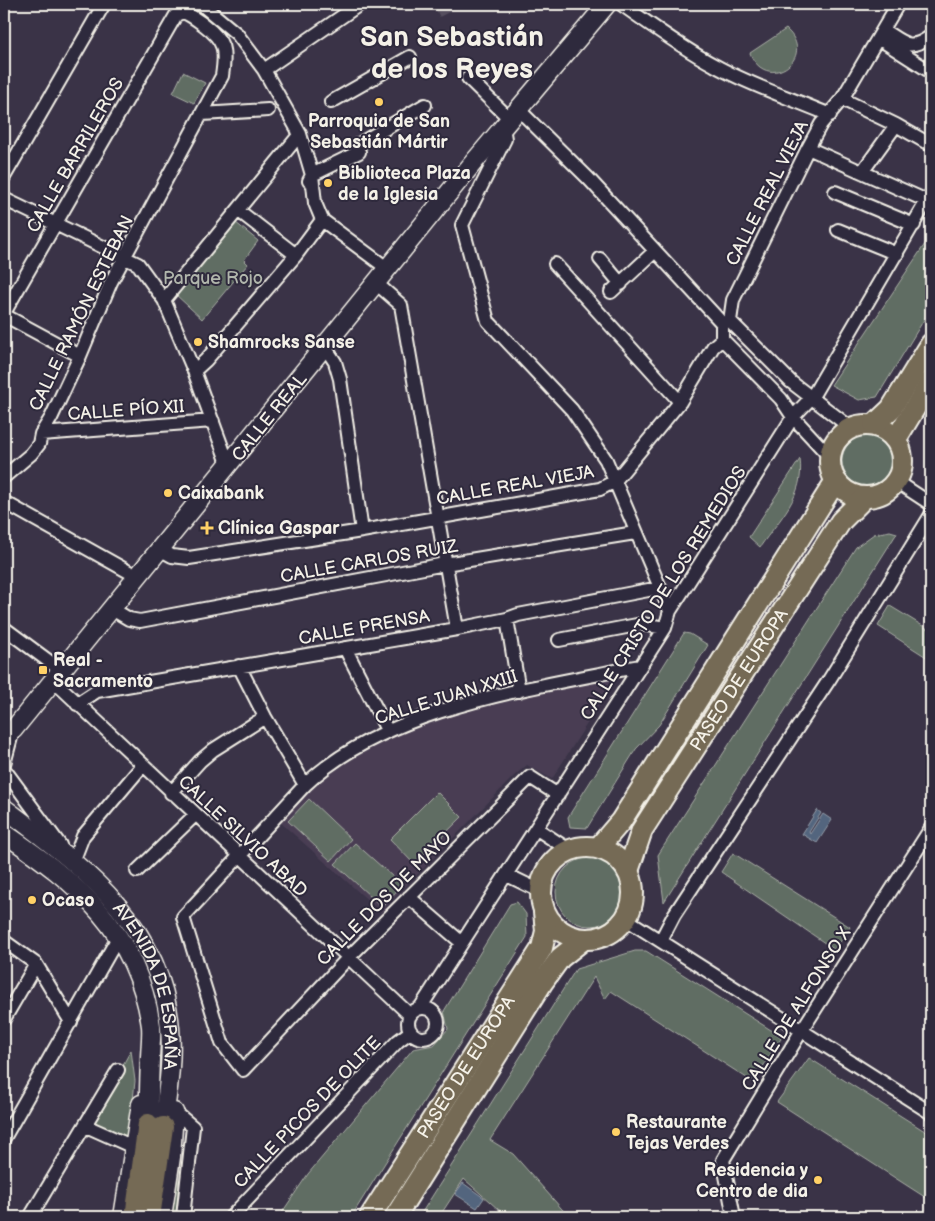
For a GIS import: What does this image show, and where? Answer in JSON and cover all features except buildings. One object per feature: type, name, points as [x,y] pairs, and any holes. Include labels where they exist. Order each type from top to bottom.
[{"type":"main road","name":"CALLE REAL","points":[[8,733],[58,676],[376,283],[607,4]]},
{"type":"main road","points":[[874,425],[891,409],[931,344]]},
{"type":"main road","points":[[896,439],[930,386]]},
{"type":"main road","points":[[874,425],[887,430],[896,439],[902,463],[896,481],[886,491],[864,498],[845,492],[835,482],[830,457],[837,439],[851,428],[874,425]]},
{"type":"main road","name":"PASEO DE EUROPA","points":[[598,848],[621,821],[835,482]]},
{"type":"main road","name":"PASEO DE EUROPA","points":[[628,871],[642,830],[841,521],[864,498]]},
{"type":"main road","name":"AVENIDA DE ESPAÑA","points":[[4,808],[71,860],[120,906],[151,957],[165,998],[170,1028],[170,1059],[150,1217]]},
{"type":"main road","name":"AVENIDA DE ESPAÑA","points":[[4,833],[50,865],[80,891],[106,918],[119,936],[134,966],[146,1002],[151,1027],[150,1067],[162,1121],[135,1217]]},
{"type":"main road","points":[[598,848],[612,853],[628,871],[634,888],[633,900],[626,919],[617,928],[604,936],[584,940],[562,932],[554,926],[544,912],[540,891],[549,866],[569,850],[598,848]]},
{"type":"main road","name":"PASEO DE EUROPA","points":[[370,1217],[542,948],[546,931],[544,912]]},
{"type":"main road","name":"PASEO DE EUROPA","points":[[395,1217],[542,984],[560,958],[584,940]]},
{"type":"main road","points":[[122,1217],[133,1147],[150,1067]]},
{"type":"main road","points":[[162,1121],[171,1158],[162,1217]]},
{"type":"street","points":[[4,178],[104,4]]},
{"type":"street","points":[[201,4],[237,34],[264,70],[300,134],[309,181],[322,220],[388,269]]},
{"type":"street","points":[[264,70],[360,4]]},
{"type":"street","points":[[621,4],[714,65],[778,96],[792,98],[830,115]]},
{"type":"street","name":"CALLE REAL VIEJA","points":[[160,550],[172,556],[189,558],[362,531],[600,489],[615,481],[680,402],[713,347],[722,339],[733,300],[808,148],[842,100],[896,5]]},
{"type":"street","name":"CALLE BARRILEROS","points":[[4,314],[176,15],[183,12],[190,15],[218,35],[224,50],[222,76]]},
{"type":"street","points":[[881,34],[910,46],[918,45],[931,36]]},
{"type":"street","points":[[881,34],[931,72]]},
{"type":"street","points":[[912,59],[913,46]]},
{"type":"street","points":[[331,102],[410,58]]},
{"type":"street","name":"CALLE RAMÓN ESTEBAN","points":[[4,477],[31,454],[39,444],[41,434],[51,418],[125,256],[222,76]]},
{"type":"street","points":[[468,78],[511,118],[594,183],[655,251],[726,322],[791,382],[851,428]]},
{"type":"street","points":[[842,100],[896,125],[931,145]]},
{"type":"street","points":[[309,181],[359,152],[356,146],[425,105]]},
{"type":"street","points":[[202,114],[268,110]]},
{"type":"street","points":[[511,118],[505,139],[462,225],[488,321],[572,410],[606,460],[635,533],[670,610]]},
{"type":"street","points":[[862,172],[896,125]]},
{"type":"street","points":[[164,300],[239,211],[300,134]]},
{"type":"street","points":[[808,148],[862,172],[929,198]]},
{"type":"street","points":[[835,192],[914,225]]},
{"type":"street","name":"CALLE CRISTO DE LOS REMEDIOS","points":[[415,1011],[537,829],[665,628],[670,610],[793,418],[812,397],[929,198]]},
{"type":"street","points":[[4,199],[56,222],[138,264],[164,300],[194,371],[229,466]]},
{"type":"street","points":[[239,211],[296,255]]},
{"type":"street","points":[[194,371],[206,360],[296,255],[322,220]]},
{"type":"street","points":[[838,230],[897,254]]},
{"type":"street","points":[[600,259],[616,288],[655,251]]},
{"type":"street","points":[[555,264],[680,402]]},
{"type":"street","points":[[376,283],[401,304],[436,517],[457,629]]},
{"type":"street","points":[[4,314],[80,356]]},
{"type":"street","points":[[722,339],[781,399],[793,418],[830,457]]},
{"type":"street","points":[[325,347],[335,362],[340,379],[362,531]]},
{"type":"street","name":"CALLE PÍO XII","points":[[41,434],[213,420]]},
{"type":"street","points":[[896,481],[931,504]]},
{"type":"street","points":[[4,502],[138,577]]},
{"type":"street","points":[[661,940],[674,915],[829,680],[931,515]]},
{"type":"street","name":"CALLE CARLOS RUIZ","points":[[112,609],[130,619],[140,621],[445,564],[635,533]]},
{"type":"street","name":"CALLE PRENSA","points":[[77,704],[97,691],[457,629],[518,615],[659,588]]},
{"type":"street","points":[[507,619],[519,691]]},
{"type":"street","points":[[559,640],[642,624],[665,628]]},
{"type":"street","name":"CALLE SILVIO ABAD","points":[[4,628],[58,676],[77,704],[348,958],[415,1011]]},
{"type":"street","points":[[345,648],[387,730]]},
{"type":"street","points":[[239,666],[265,717],[305,784]]},
{"type":"street","name":"CALLE JUAN XXIII","points":[[243,1070],[222,1043],[183,917],[238,854],[305,784],[318,772],[363,742],[387,730],[501,694],[640,666]]},
{"type":"street","points":[[171,793],[200,761],[213,750],[265,717]]},
{"type":"street","points":[[4,764],[8,733]]},
{"type":"street","points":[[4,771],[71,860],[83,836],[142,765]]},
{"type":"street","points":[[4,771],[4,787]]},
{"type":"street","name":"CALLE DOS DE MAYO","points":[[243,1070],[348,958],[530,777],[558,795]]},
{"type":"street","points":[[138,871],[195,815]]},
{"type":"street","name":"CALLE DE ALFONSO X","points":[[734,1217],[723,1160],[802,1030],[931,828]]},
{"type":"street","points":[[537,829],[569,850]]},
{"type":"street","points":[[507,875],[540,891]]},
{"type":"street","points":[[409,897],[462,943]]},
{"type":"street","points":[[626,919],[931,1113]]},
{"type":"street","points":[[4,1138],[119,936]]},
{"type":"street","points":[[4,941],[36,964],[71,1022]]},
{"type":"street","points":[[4,1019],[36,964]]},
{"type":"street","points":[[415,1011],[434,1012],[438,1027],[432,1036],[419,1038],[410,1032],[407,1025],[415,1011]]},
{"type":"street","name":"CALLE PICOS DE OLITE","points":[[231,1217],[385,1055],[410,1032]]},
{"type":"street","points":[[30,1217],[118,1070]]},
{"type":"street","points":[[162,1121],[193,1128],[183,1217]]},
{"type":"street","points":[[86,1126],[133,1147]]},
{"type":"shaded area","points":[[616,678],[552,779],[527,765],[381,912],[280,822],[322,774],[390,734],[518,697]]},
{"type":"green space","points":[[786,29],[795,40],[797,51],[793,60],[786,67],[777,71],[767,71],[757,65],[750,53]]},
{"type":"green space","points":[[183,72],[205,83],[194,103],[173,93]]},
{"type":"green space","name":"Parque Rojo","points":[[235,222],[258,241],[244,260],[248,264],[202,319],[175,294]]},
{"type":"green space","points":[[931,235],[931,308],[877,397],[859,400],[831,385]]},
{"type":"green space","points":[[868,435],[878,437],[886,443],[892,451],[894,461],[892,471],[886,479],[878,485],[868,487],[858,485],[850,479],[844,471],[842,461],[844,451],[850,443],[858,437]]},
{"type":"green space","points":[[800,459],[801,472],[795,495],[783,516],[760,547],[749,537]]},
{"type":"green space","points":[[890,531],[897,533],[664,902],[658,855],[856,547],[874,534]]},
{"type":"green space","points":[[890,606],[931,631],[931,660],[878,626]]},
{"type":"green space","points":[[684,633],[690,634],[708,645],[659,725],[636,749],[587,828],[570,827],[568,817]]},
{"type":"green space","points":[[437,792],[462,817],[414,864],[390,839]]},
{"type":"green space","points":[[309,799],[351,839],[331,861],[288,821]]},
{"type":"green space","points":[[355,843],[402,885],[382,907],[335,864]]},
{"type":"green space","points":[[733,853],[850,927],[835,950],[721,872]]},
{"type":"green space","points":[[590,858],[603,860],[614,868],[622,879],[624,892],[622,905],[614,916],[603,924],[590,926],[577,924],[566,916],[558,905],[556,892],[558,879],[566,868],[577,860]]},
{"type":"green space","points":[[517,902],[526,914],[527,937],[351,1217],[279,1217],[308,1174],[413,1049],[434,1045],[448,1029],[444,1011],[510,904]]},
{"type":"green space","points":[[635,951],[646,951],[782,1037],[753,1082],[611,991],[605,999],[594,977],[490,1140],[513,1154],[569,1217],[507,1217],[464,1179],[439,1217],[419,1217],[576,969]]},
{"type":"green space","points":[[131,1050],[135,1081],[129,1138],[92,1122]]},
{"type":"green space","points":[[809,1058],[931,1135],[931,1201],[777,1102]]},
{"type":"green space","points":[[180,1162],[176,1217],[171,1217],[175,1164]]},
{"type":"water","points":[[817,810],[821,813],[809,832],[810,834],[823,814],[832,820],[817,843],[802,834]]},
{"type":"water","points":[[463,1183],[484,1198],[477,1208],[455,1194]]},
{"type":"tunnel","points":[[440,4],[445,14]]},
{"type":"place","name":"Parroquia de San Sebastián Mártir","points":[[379,102]]},
{"type":"place","name":"Biblioteca Plaza de la Iglesia","points":[[328,183]]},
{"type":"place","name":"Shamrocks Sanse","points":[[198,342]]},
{"type":"place","name":"Caixabank","points":[[168,493]]},
{"type":"place","name":"Clínica Gaspar","points":[[207,528]]},
{"type":"place","name":"Real - Sacramento","points":[[43,670]]},
{"type":"place","name":"Ocaso","points":[[32,900]]},
{"type":"place","name":"Restaurante Tejas Verdes","points":[[616,1132]]},
{"type":"place","name":"Residencia y Centro de dia","points":[[818,1180]]},
{"type":"district","name":"San Sebastián de los Reyes","points":[[452,52]]}]
